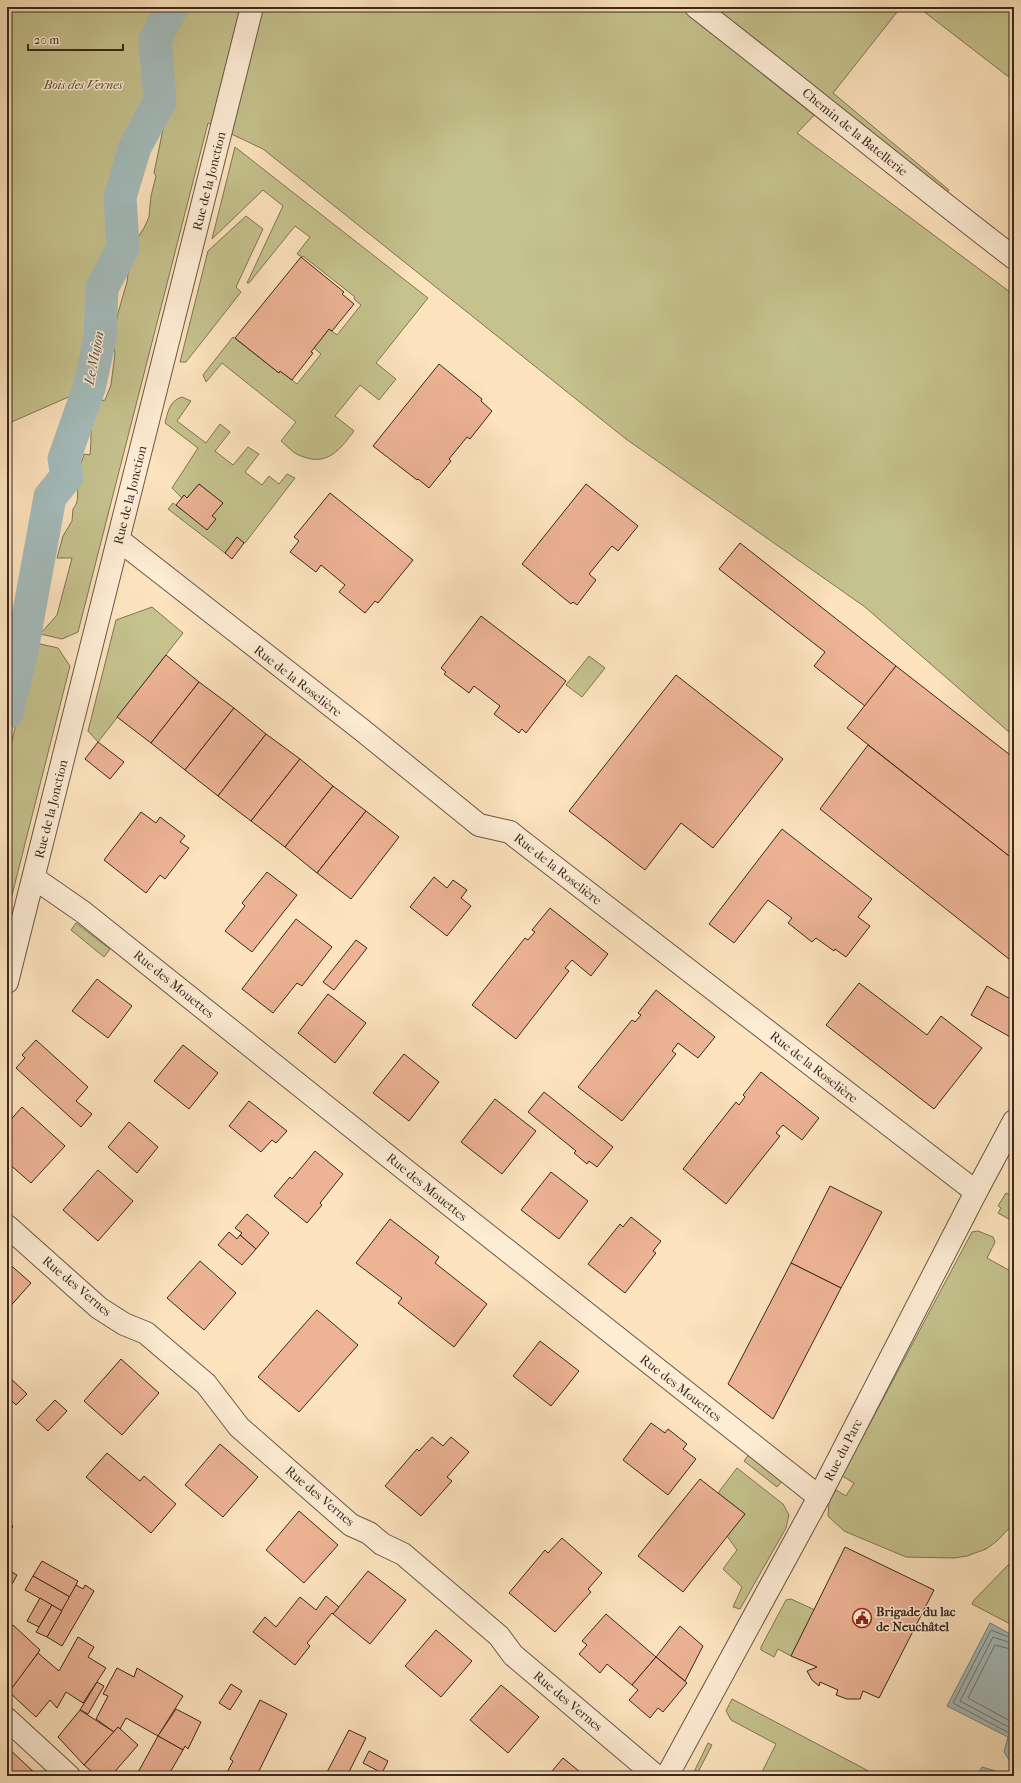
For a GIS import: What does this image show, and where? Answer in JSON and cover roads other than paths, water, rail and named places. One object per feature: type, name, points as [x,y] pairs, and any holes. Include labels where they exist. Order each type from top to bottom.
[{"type":"street","name":"Rue de la Jonction","points":[[7,982],[252,7]]},
{"type":"street","name":"Chemin de la Batellerie","points":[[696,7],[823,106],[940,202],[1014,258]]},
{"type":"street","name":"Rue de la Roselière","points":[[119,540],[362,730],[479,825],[510,832],[516,836],[976,1192]]},
{"type":"street","name":"Rue des Mouettes","points":[[34,878],[83,912],[819,1498]]},
{"type":"street","name":"Rue du Parc","points":[[667,1776],[819,1498],[1014,1121]]},
{"type":"street","name":"Rue des Vernes","points":[[7,1226],[99,1308],[124,1324],[146,1333],[206,1384],[239,1427],[351,1525],[369,1533],[382,1544],[403,1554],[499,1636],[513,1655],[656,1776]]},
{"type":"street","points":[[7,1719],[69,1776]]},
{"type":"water","points":[[990,1623],[1014,1636],[1014,1768],[1004,1752],[1008,1737],[947,1706]]},
{"type":"water","points":[[982,1767],[996,1771],[1001,1776],[976,1776]]},
{"type":"waterway","name":"Le Mujon","points":[[7,713],[22,650],[50,497],[67,476],[64,459],[89,388],[100,338],[102,288],[123,248],[120,197],[135,147],[160,101],[155,40],[172,7]]},
{"type":"place","name":"Brigade du lac de Neuchâtel","points":[[862,1618]]},
{"type":"park label","name":"Bois des Vernes","points":[[83,84]]}]
